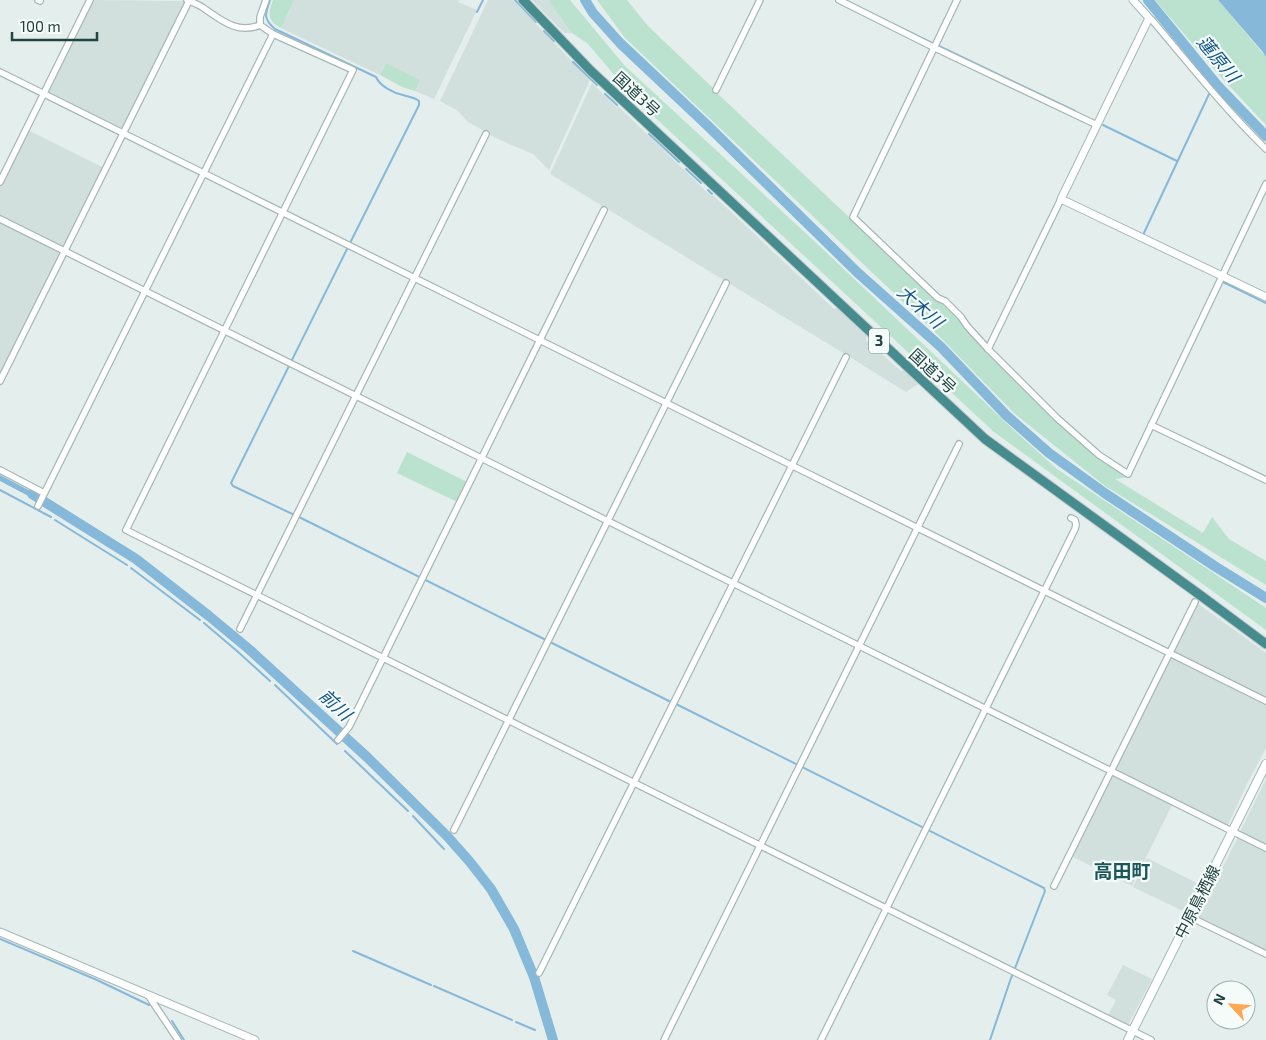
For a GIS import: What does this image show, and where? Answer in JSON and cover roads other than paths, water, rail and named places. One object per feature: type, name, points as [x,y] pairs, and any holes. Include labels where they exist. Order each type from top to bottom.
[{"type":"highway","name":"国道3号","points":[[523,0],[591,71],[985,439],[1266,644]]},
{"type":"main road","name":"中原鳥栖線","points":[[1128,1040],[1266,764]]},
{"type":"street","points":[[0,182],[90,0]]},
{"type":"street","points":[[0,381],[188,0],[232,26],[251,29],[260,25]]},
{"type":"street","points":[[260,25],[260,17],[266,0]]},
{"type":"street","points":[[716,90],[760,0]]},
{"type":"street","points":[[839,0],[1097,125]]},
{"type":"street","points":[[957,0],[853,217],[938,298],[951,306],[988,349],[1057,418],[1099,455],[1128,474],[1266,184]]},
{"type":"street","points":[[1133,0],[1210,89],[1266,149]]},
{"type":"street","points":[[988,349],[1148,18]]},
{"type":"street","points":[[260,25],[273,34],[353,70],[126,530],[1151,1040]]},
{"type":"street","points":[[38,505],[273,34]]},
{"type":"street","points":[[0,72],[1266,701]]},
{"type":"street","points":[[240,628],[486,134]]},
{"type":"street","points":[[1061,198],[1266,297]]},
{"type":"street","points":[[338,740],[348,727],[604,210]]},
{"type":"street","points":[[0,219],[1266,848]]},
{"type":"street","points":[[454,830],[726,283]]},
{"type":"street","points":[[539,973],[846,357]]},
{"type":"street","points":[[1151,425],[1266,480]]},
{"type":"street","points":[[664,1040],[959,444]]},
{"type":"street","points":[[0,470],[44,493]]},
{"type":"street","points":[[820,1040],[1075,529],[1075,520],[1071,518]]},
{"type":"street","points":[[1054,886],[1195,602]]},
{"type":"street","points":[[1190,917],[1266,954]]},
{"type":"street","points":[[0,932],[255,1040]]},
{"type":"street","points":[[148,995],[178,1040]]},
{"type":"water","points":[[1218,0],[1266,0],[1266,57],[1262,51]]},
{"type":"water","points":[[0,475],[40,496],[38,501],[0,481]]},
{"type":"waterway","points":[[270,0],[266,16],[268,22],[275,29],[376,77],[391,91],[419,101],[419,105],[350,243]]},
{"type":"waterway","points":[[477,12],[483,0]]},
{"type":"waterway","points":[[515,0],[536,22]]},
{"type":"waterway","name":"大木川","points":[[585,0],[593,13],[620,43],[858,273],[941,347],[1006,415],[1049,453],[1106,494],[1266,598]]},
{"type":"waterway","name":"蓮原川","points":[[1148,0],[1217,85],[1266,136]]},
{"type":"waterway","points":[[893,24],[932,43]]},
{"type":"waterway","points":[[544,31],[554,41]]},
{"type":"waterway","points":[[939,46],[1075,111]]},
{"type":"waterway","points":[[573,62],[597,85]]},
{"type":"waterway","name":"蓮原川","points":[[1214,88],[1217,85]]},
{"type":"waterway","points":[[1143,235],[1210,92]]},
{"type":"waterway","points":[[605,94],[617,105]]},
{"type":"waterway","points":[[1103,125],[1177,161]]},
{"type":"waterway","points":[[649,134],[679,162]]},
{"type":"waterway","points":[[686,169],[701,183]]},
{"type":"waterway","points":[[708,190],[712,194]]},
{"type":"waterway","points":[[348,247],[231,483],[233,486],[546,640]]},
{"type":"waterway","points":[[1223,282],[1266,303]]},
{"type":"waterway","points":[[0,490],[51,517]]},
{"type":"waterway","name":"前川","points":[[32,494],[136,559],[209,616],[250,650],[368,758],[447,836],[491,889],[514,929],[534,977],[553,1040]]},
{"type":"waterway","points":[[55,520],[127,565]]},
{"type":"waterway","points":[[131,568],[200,620]]},
{"type":"waterway","points":[[204,623],[270,681]]},
{"type":"waterway","points":[[550,642],[671,702]]},
{"type":"waterway","points":[[275,685],[337,744]]},
{"type":"waterway","points":[[676,704],[1044,888],[1045,891],[1010,981],[990,1040]]},
{"type":"waterway","points":[[345,751],[408,811]]},
{"type":"waterway","points":[[413,816],[444,849]]},
{"type":"waterway","points":[[0,939],[97,980],[149,1005]]},
{"type":"waterway","points":[[353,951],[431,985]]},
{"type":"waterway","points":[[434,986],[512,1020]]},
{"type":"waterway","points":[[172,1021],[184,1040]]},
{"type":"waterway","points":[[516,1022],[535,1030]]},
{"type":"district","name":"高田町","points":[[1122,871]]}]
